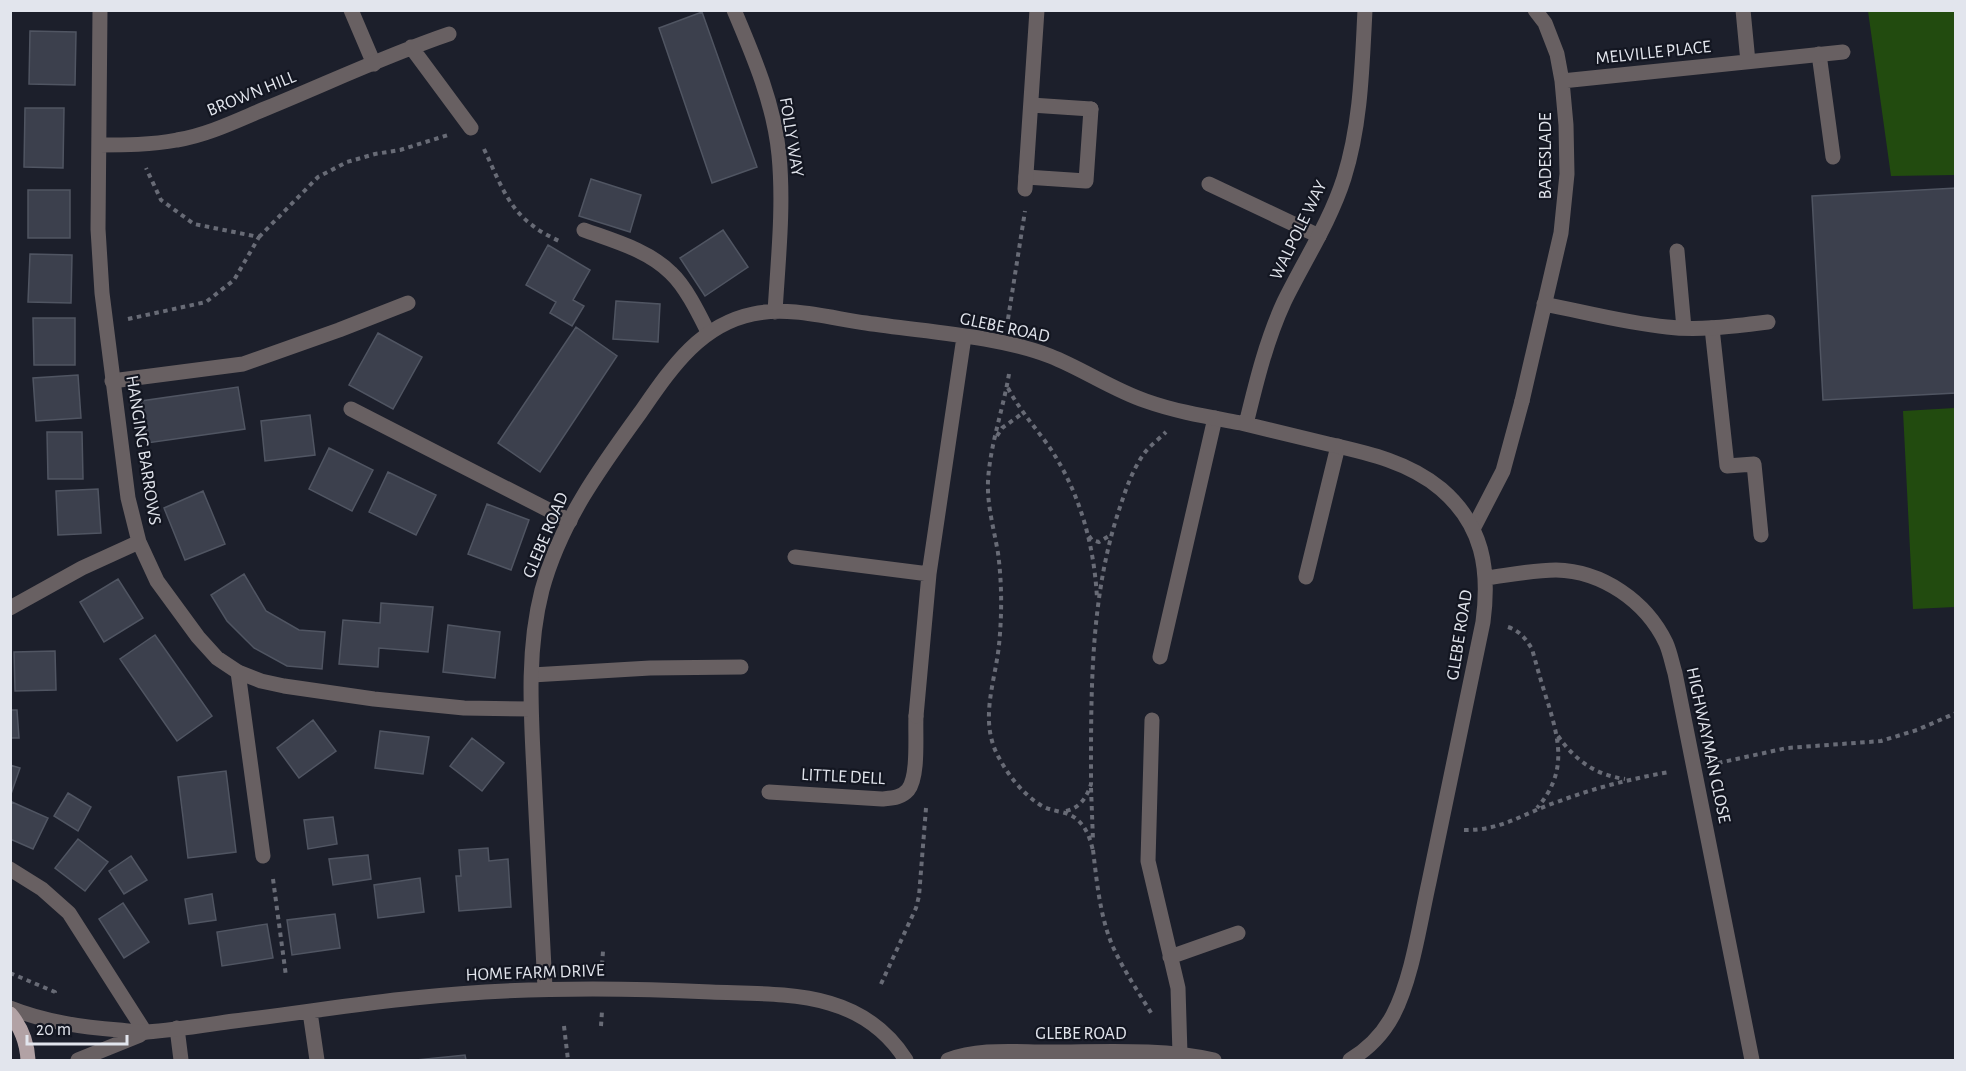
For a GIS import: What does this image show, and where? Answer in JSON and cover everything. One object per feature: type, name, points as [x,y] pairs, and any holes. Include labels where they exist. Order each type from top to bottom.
[{"type":"main road","points":[[10,1014],[19,1025],[27,1047],[28,1060]]},
{"type":"street","name":"HANGING BARROWS","points":[[100,10],[98,229],[105,323],[128,498],[139,542],[157,580],[179,613],[217,658],[238,672],[261,681],[374,699],[464,708],[531,709]]},
{"type":"street","points":[[351,10],[374,64]]},
{"type":"street","name":"FOLLY WAY","points":[[734,10],[765,88],[779,154],[781,192],[775,312]]},
{"type":"street","points":[[1031,105],[1091,109],[1086,181],[1026,183],[1037,10]]},
{"type":"street","name":"WALPOLE WAY","points":[[1246,424],[1274,325],[1319,236],[1345,177],[1357,125],[1365,10]]},
{"type":"street","name":"BADESLADE","points":[[1473,529],[1503,471],[1522,401],[1561,233],[1567,174],[1562,81],[1551,37],[1545,23],[1535,10]]},
{"type":"street","points":[[1743,10],[1748,62]]},
{"type":"street","name":"BROWN HILL","points":[[99,145],[178,140],[210,131],[411,47],[449,34]]},
{"type":"street","points":[[411,47],[471,128]]},
{"type":"street","name":"MELVILLE PLACE","points":[[1562,81],[1843,52]]},
{"type":"street","points":[[1819,54],[1833,158]]},
{"type":"street","points":[[1209,184],[1319,236]]},
{"type":"street","points":[[584,230],[625,245],[656,260],[673,274],[708,332]]},
{"type":"street","points":[[1677,251],[1684,328]]},
{"type":"street","points":[[112,381],[243,364],[408,303]]},
{"type":"street","points":[[1544,304],[1623,321],[1684,328],[1712,328],[1768,322]]},
{"type":"street","name":"GLEBE ROAD","points":[[545,988],[531,709],[533,644],[542,591],[552,561],[585,490],[672,368],[689,348],[708,332],[738,318],[775,312],[819,316],[964,337],[1011,345],[1051,356],[1144,401],[1391,460],[1414,471],[1443,491],[1459,508],[1473,529],[1484,560],[1487,578],[1483,622],[1442,826],[1415,945],[1399,1001],[1383,1031],[1372,1044],[1350,1060]]},
{"type":"street","points":[[1712,328],[1727,466],[1754,464],[1761,535]]},
{"type":"street","points":[[795,557],[929,574],[964,337]]},
{"type":"street","points":[[351,409],[570,521]]},
{"type":"street","points":[[1160,657],[1215,418]]},
{"type":"street","points":[[1306,577],[1338,446]]},
{"type":"street","points":[[10,608],[82,568],[139,542]]},
{"type":"street","name":"HIGHWAYMAN CLOSE","points":[[1487,578],[1557,570],[1591,577],[1608,584],[1635,601],[1657,627],[1666,644],[1675,674],[1752,1060]]},
{"type":"street","name":"LITTLE DELL","points":[[769,792],[882,799],[897,798],[908,790],[914,777],[916,716],[929,574]]},
{"type":"street","points":[[532,675],[650,668],[741,667]]},
{"type":"street","points":[[238,672],[263,856]]},
{"type":"street","points":[[1152,720],[1148,861],[1178,988],[1173,1053]]},
{"type":"street","points":[[10,869],[42,889],[69,913],[145,1032]]},
{"type":"street","points":[[1170,957],[1238,933]]},
{"type":"street","name":"HOME FARM DRIVE","points":[[145,1032],[413,998],[545,988],[711,992],[791,995],[814,998],[841,1006],[867,1019],[894,1043],[906,1060]]},
{"type":"street","points":[[10,1008],[33,1017],[93,1028],[145,1032]]},
{"type":"street","points":[[310,1011],[317,1060]]},
{"type":"street","points":[[177,1028],[182,1060]]},
{"type":"street","points":[[78,1060],[145,1032]]},
{"type":"street","name":"GLEBE ROAD","points":[[948,1060],[986,1052],[1173,1053],[1214,1060]]},
{"type":"path","points":[[105,323],[206,302],[234,280],[259,237],[318,177],[347,162],[400,150],[471,128]]},
{"type":"path","points":[[143,144],[142,161],[161,200],[194,224],[259,237]]},
{"type":"path","points":[[1006,326],[1026,205],[1026,183]]},
{"type":"path","points":[[1009,374],[990,461],[988,483],[990,518],[1000,576],[999,645],[988,709],[988,724],[997,754],[1017,785],[1041,806],[1073,815],[1085,828],[1090,837],[1101,902],[1113,945],[1124,969],[1173,1053]]},
{"type":"path","points":[[1007,387],[1058,461],[1078,503],[1087,533],[1095,575],[1097,608]]},
{"type":"path","points":[[1093,851],[1091,713],[1097,608],[1103,567],[1111,532],[1134,470],[1146,451],[1169,428],[1176,410]]},
{"type":"path","points":[[995,439],[1002,428],[1023,413]]},
{"type":"path","points":[[1087,533],[1092,540],[1099,542],[1107,538],[1111,532]]},
{"type":"path","points":[[1483,622],[1512,629],[1527,640],[1532,649],[1558,735],[1559,763],[1553,786],[1537,809]]},
{"type":"path","points":[[1712,764],[1787,748],[1881,741],[1917,730],[1956,713]]},
{"type":"path","points":[[1558,735],[1576,758],[1593,770],[1603,775],[1630,779]]},
{"type":"path","points":[[1442,826],[1464,830],[1492,828],[1596,788],[1676,771]]},
{"type":"path","points":[[1063,812],[1072,810],[1082,802],[1088,795],[1091,784]]},
{"type":"path","points":[[881,984],[916,908],[919,896],[926,798]]},
{"type":"path","points":[[10,973],[55,992]]},
{"type":"path","points":[[564,1026],[568,1060]]},
{"type":"green space","points":[[1868,11],[1955,11],[1955,175],[1891,176]]},
{"type":"green space","points":[[1955,408],[1955,607],[1913,609],[1903,411]]},
{"type":"building","points":[[702,12],[757,167],[712,183],[659,28]]},
{"type":"building","points":[[30,31],[76,32],[75,85],[29,84]]},
{"type":"building","points":[[25,108],[64,108],[63,168],[24,167]]},
{"type":"building","points":[[591,179],[641,195],[630,232],[579,216]]},
{"type":"building","points":[[1956,188],[1956,393],[1823,400],[1812,196]]},
{"type":"building","points":[[28,190],[70,190],[70,238],[28,238]]},
{"type":"building","points":[[723,230],[748,267],[705,296],[680,258]]},
{"type":"building","points":[[548,245],[590,270],[573,300],[584,306],[572,326],[550,313],[556,302],[526,285]]},
{"type":"building","points":[[30,254],[72,255],[71,303],[28,302]]},
{"type":"building","points":[[616,301],[660,304],[658,342],[613,339]]},
{"type":"building","points":[[33,318],[75,318],[75,365],[34,365]]},
{"type":"building","points":[[576,327],[617,356],[540,472],[498,443]]},
{"type":"building","points":[[378,333],[422,357],[393,409],[349,385]]},
{"type":"building","points":[[78,375],[81,418],[36,421],[33,378]]},
{"type":"building","points":[[238,387],[245,429],[147,443],[141,401]]},
{"type":"building","points":[[310,415],[315,455],[265,461],[261,421]]},
{"type":"building","points":[[47,432],[82,432],[83,479],[48,479]]},
{"type":"building","points":[[329,448],[373,470],[352,511],[309,489]]},
{"type":"building","points":[[388,472],[436,495],[416,535],[369,512]]},
{"type":"building","points":[[98,489],[101,533],[58,535],[56,491]]},
{"type":"building","points":[[203,491],[225,544],[185,560],[164,508]]},
{"type":"building","points":[[487,504],[529,520],[511,570],[468,554]]},
{"type":"building","points":[[244,574],[266,611],[299,630],[325,632],[322,669],[287,666],[254,648],[227,621],[211,595]]},
{"type":"building","points":[[118,579],[143,618],[104,642],[80,602]]},
{"type":"building","points":[[381,603],[433,607],[428,652],[379,648],[378,667],[339,664],[343,620],[380,623]]},
{"type":"building","points":[[448,625],[500,632],[495,678],[443,672]]},
{"type":"building","points":[[155,635],[212,716],[177,741],[120,659]]},
{"type":"building","points":[[55,651],[56,690],[15,691],[14,652]]},
{"type":"building","points":[[10,710],[17,710],[19,738],[10,738]]},
{"type":"building","points":[[313,720],[336,751],[299,778],[277,748]]},
{"type":"building","points":[[380,731],[429,737],[423,774],[375,768]]},
{"type":"building","points":[[472,738],[504,763],[482,791],[450,766]]},
{"type":"building","points":[[10,765],[20,768],[11,794],[10,793]]},
{"type":"building","points":[[226,771],[236,852],[188,858],[178,777]]},
{"type":"building","points":[[68,793],[91,807],[78,831],[54,816]]},
{"type":"building","points":[[12,802],[48,818],[33,849],[10,839]]},
{"type":"building","points":[[333,817],[337,844],[308,849],[304,820]]},
{"type":"building","points":[[78,839],[108,862],[85,891],[55,868]]},
{"type":"building","points":[[488,848],[489,861],[508,859],[511,907],[459,911],[456,876],[461,876],[459,850]]},
{"type":"building","points":[[368,855],[371,879],[333,885],[329,859]]},
{"type":"building","points":[[131,856],[147,880],[124,894],[109,871]]},
{"type":"building","points":[[420,878],[424,912],[378,918],[374,885]]},
{"type":"building","points":[[212,894],[216,920],[189,924],[185,899]]},
{"type":"building","points":[[123,903],[149,942],[124,958],[99,919]]},
{"type":"building","points":[[335,914],[340,948],[292,955],[287,920]]},
{"type":"building","points":[[267,924],[273,958],[222,966],[217,932]]},
{"type":"building","points":[[465,1055],[466,1060],[416,1060]]}]
